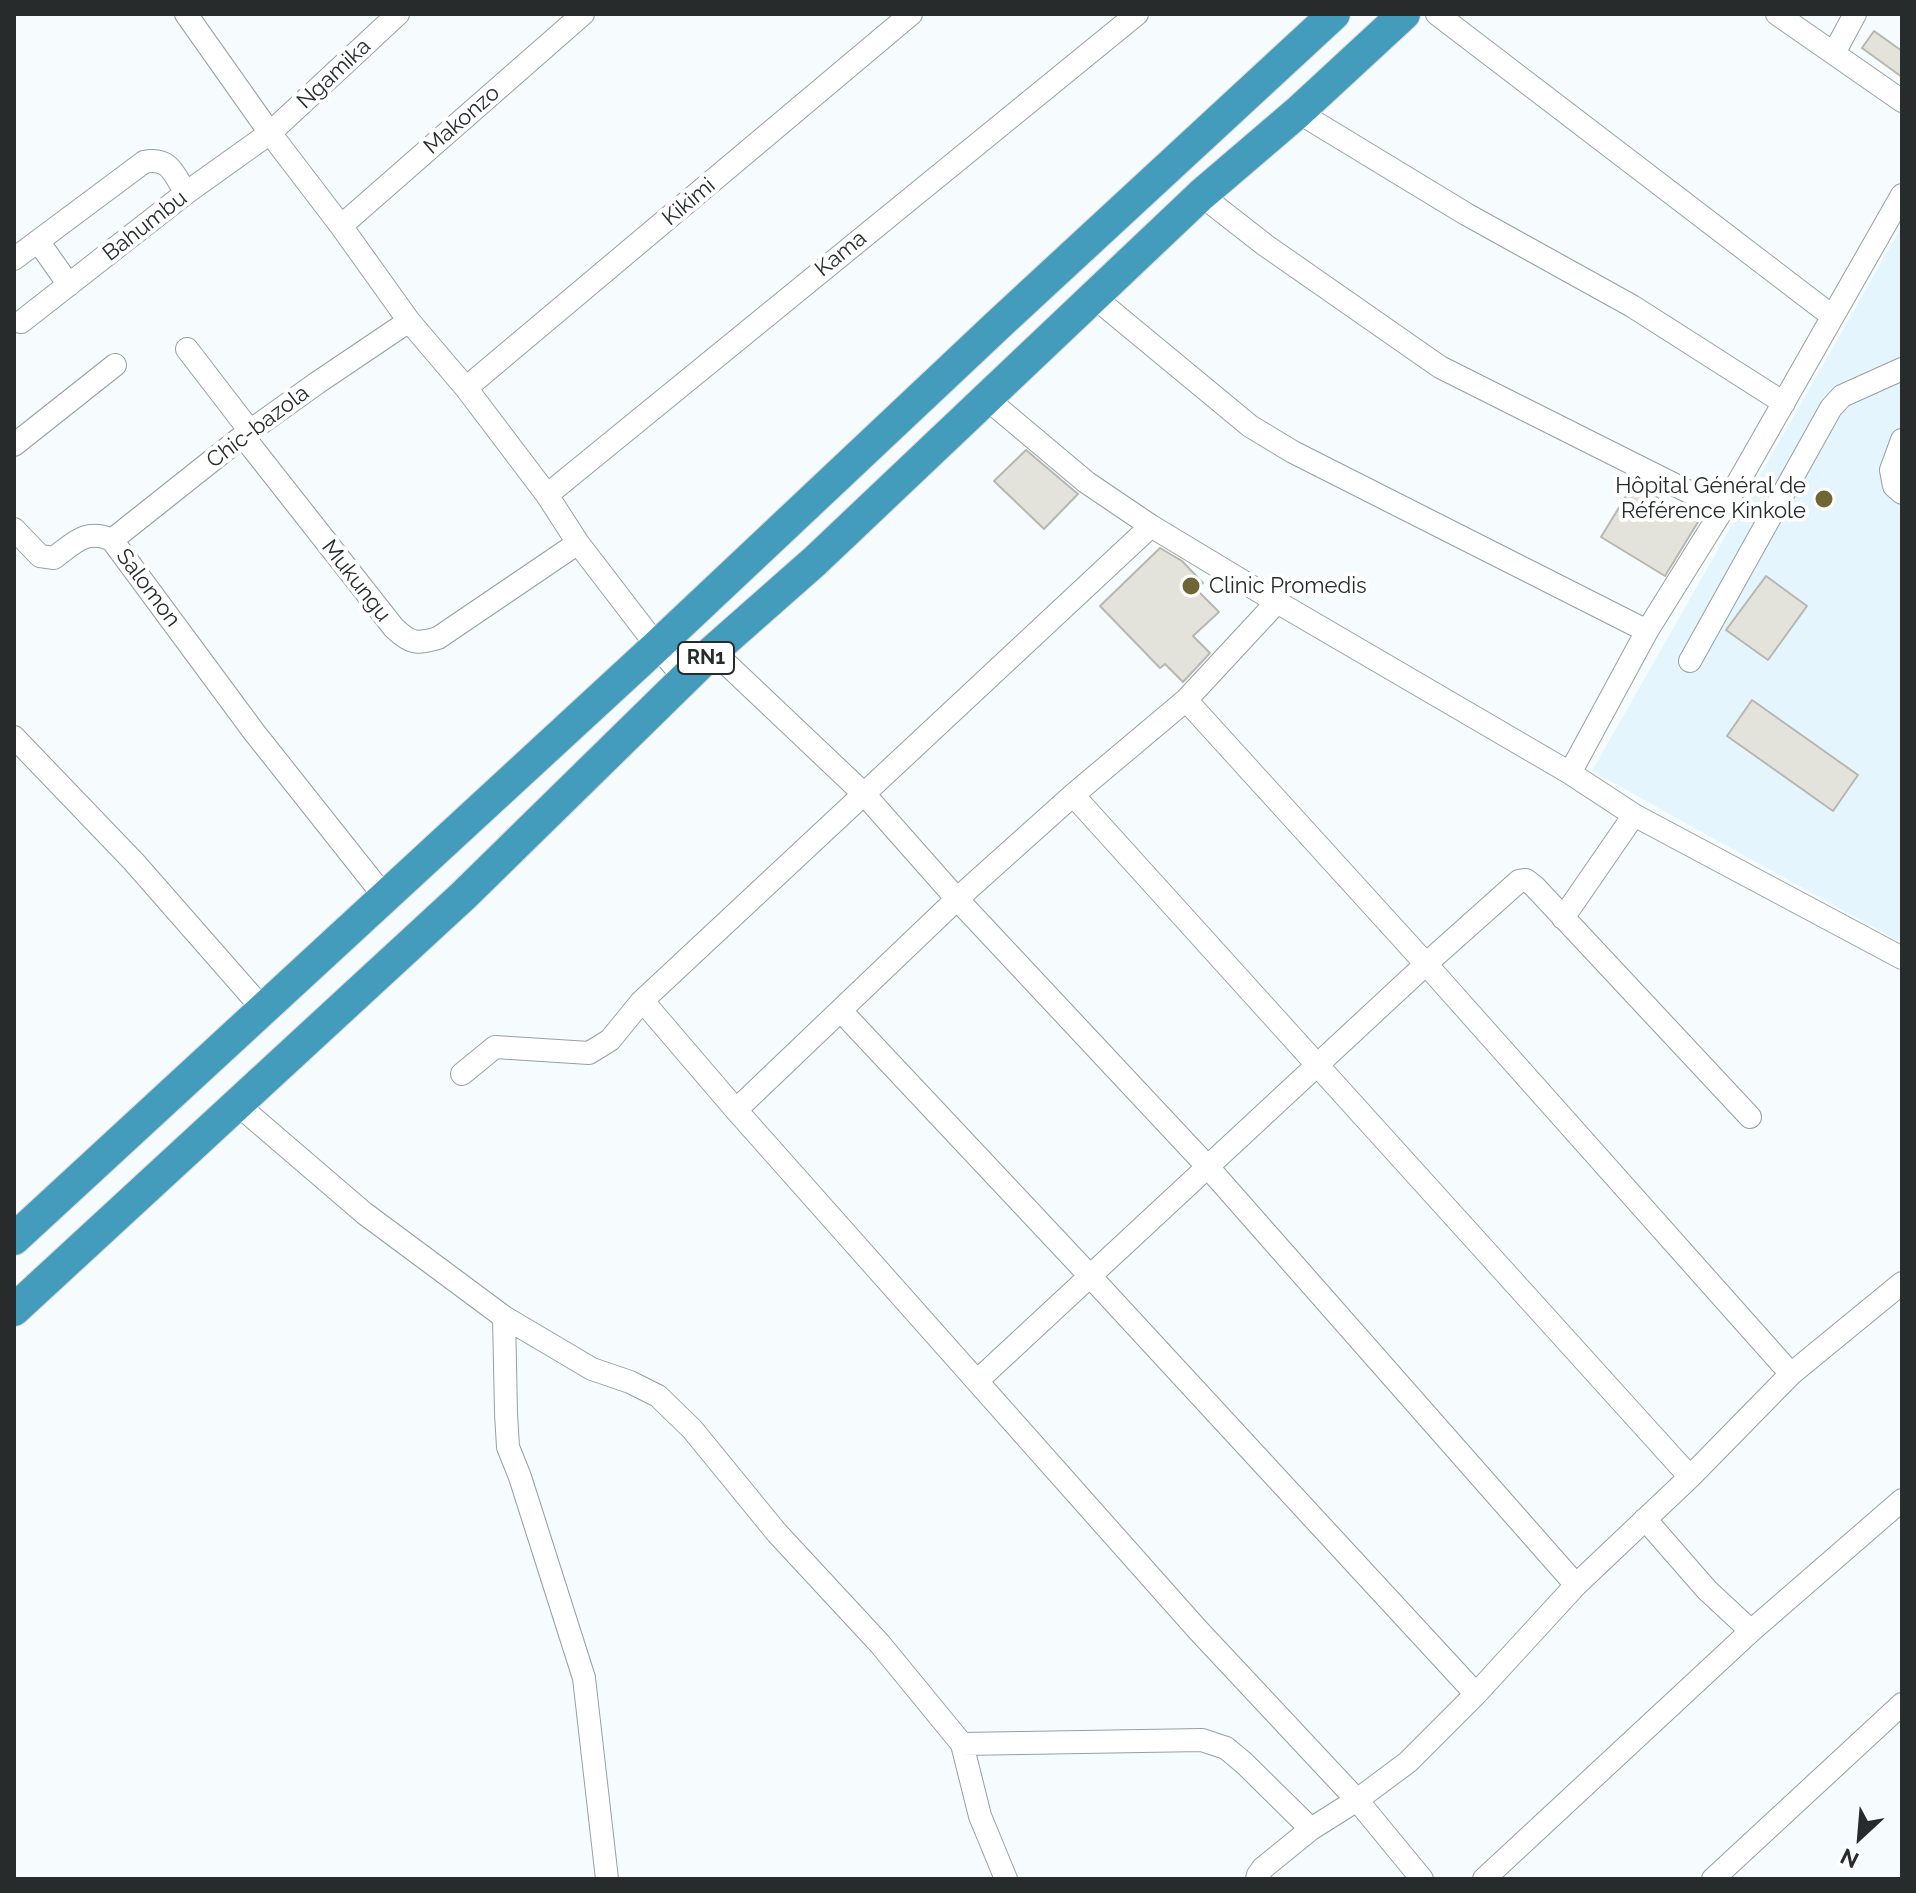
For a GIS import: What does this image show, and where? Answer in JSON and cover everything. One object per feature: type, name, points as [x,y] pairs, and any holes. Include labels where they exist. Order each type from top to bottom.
[{"type":"highway","name":"RN1","points":[[14,1239],[657,646],[1334,14]]},
{"type":"highway","name":"RN1","points":[[14,1310],[463,896],[713,651],[815,561],[1201,195],[1298,112],[1404,14]]},
{"type":"street","points":[[186,14],[409,321],[466,388],[547,495],[578,543],[685,679]]},
{"type":"street","name":"Ngamika","points":[[270,133],[398,14]]},
{"type":"street","name":"Makonzo","points":[[341,226],[583,14]]},
{"type":"street","name":"Kikimi","points":[[466,388],[911,14]]},
{"type":"street","name":"Kama","points":[[547,495],[1137,14]]},
{"type":"street","points":[[1437,14],[1832,316]]},
{"type":"street","points":[[1777,14],[1902,101]]},
{"type":"street","points":[[1834,53],[1855,14]]},
{"type":"street","points":[[1298,112],[1466,214],[1632,306],[1784,403]]},
{"type":"street","name":"Bahumbu","points":[[21,322],[186,193],[270,133]]},
{"type":"street","points":[[14,259],[144,162],[155,160],[168,164],[186,193]]},
{"type":"street","points":[[1201,195],[1265,245],[1440,367],[1723,509]]},
{"type":"street","points":[[1570,773],[1647,631],[1723,509],[1902,195]]},
{"type":"street","points":[[38,241],[69,285]]},
{"type":"street","points":[[1094,297],[1250,426],[1293,452],[1647,631]]},
{"type":"street","name":"Chic-bazola","points":[[112,540],[246,434],[409,321]]},
{"type":"street","points":[[187,349],[246,434]]},
{"type":"street","points":[[14,445],[115,365]]},
{"type":"street","points":[[1690,661],[1831,408],[1842,396],[1902,369]]},
{"type":"street","points":[[986,398],[1086,482],[1151,526],[1570,773],[1634,815],[1902,958]]},
{"type":"street","name":"Mukungu","points":[[246,434],[394,628],[406,639],[418,644],[438,638],[578,543]]},
{"type":"street","points":[[1902,440],[1891,470],[1894,486],[1902,493]]},
{"type":"street","points":[[462,1074],[495,1047],[589,1053],[610,1040],[641,1002],[1151,526]]},
{"type":"street","name":"Salomon","points":[[14,529],[40,556],[54,558],[88,534],[102,535],[112,540],[254,732],[384,896]]},
{"type":"street","points":[[736,1110],[957,899],[1073,795],[1186,700],[1277,602]]},
{"type":"street","points":[[713,651],[865,795],[957,899],[1207,1166],[1576,1585]]},
{"type":"street","points":[[1186,700],[1791,1374]]},
{"type":"street","points":[[14,737],[134,862],[262,1008]]},
{"type":"street","points":[[1073,795],[1690,1477]]},
{"type":"street","points":[[1563,918],[1634,815]]},
{"type":"street","points":[[977,1381],[1519,881],[1526,880],[1534,886],[1750,1117]]},
{"type":"street","points":[[641,1002],[1197,1629],[1357,1800],[1422,1879]]},
{"type":"street","points":[[841,1011],[1476,1694]]},
{"type":"street","points":[[237,1104],[364,1213],[504,1317],[592,1369],[658,1396],[692,1429],[777,1533],[880,1644],[962,1744],[980,1816],[1006,1879]]},
{"type":"street","points":[[1257,1879],[1263,1868],[1311,1829],[1408,1762],[1476,1694],[1576,1585],[1690,1477],[1791,1374],[1902,1283]]},
{"type":"street","points":[[504,1317],[508,1447],[584,1678],[607,1879]]},
{"type":"street","points":[[1484,1879],[1751,1631],[1902,1500]]},
{"type":"street","points":[[1645,1519],[1707,1590],[1751,1631]]},
{"type":"street","points":[[1713,1879],[1902,1704]]},
{"type":"street","points":[[962,1744],[1202,1740],[1226,1748],[1235,1755],[1311,1829]]},
{"type":"shaded area","name":"Hôpital Général de Référence Kinkole","points":[[1902,226],[1902,943],[1592,771]]},
{"type":"building","points":[[1874,31],[1902,51],[1902,77],[1862,48]]},
{"type":"building","points":[[1026,450],[1078,494],[1044,529],[994,481]]},
{"type":"building","points":[[1634,483],[1698,522],[1665,576],[1601,537]]},
{"type":"building","points":[[1160,548],[1182,561],[1203,583],[1196,589],[1219,612],[1193,636],[1210,653],[1183,682],[1165,664],[1160,668],[1100,606]]},
{"type":"building","points":[[1766,576],[1807,606],[1768,660],[1726,630]]},
{"type":"building","points":[[1752,700],[1858,775],[1833,811],[1727,736]]},
{"type":"place","name":"Hôpital Général de Référence Kinkole","points":[[1824,499]]},
{"type":"place","name":"Clinic Promedis","points":[[1191,586]]}]
